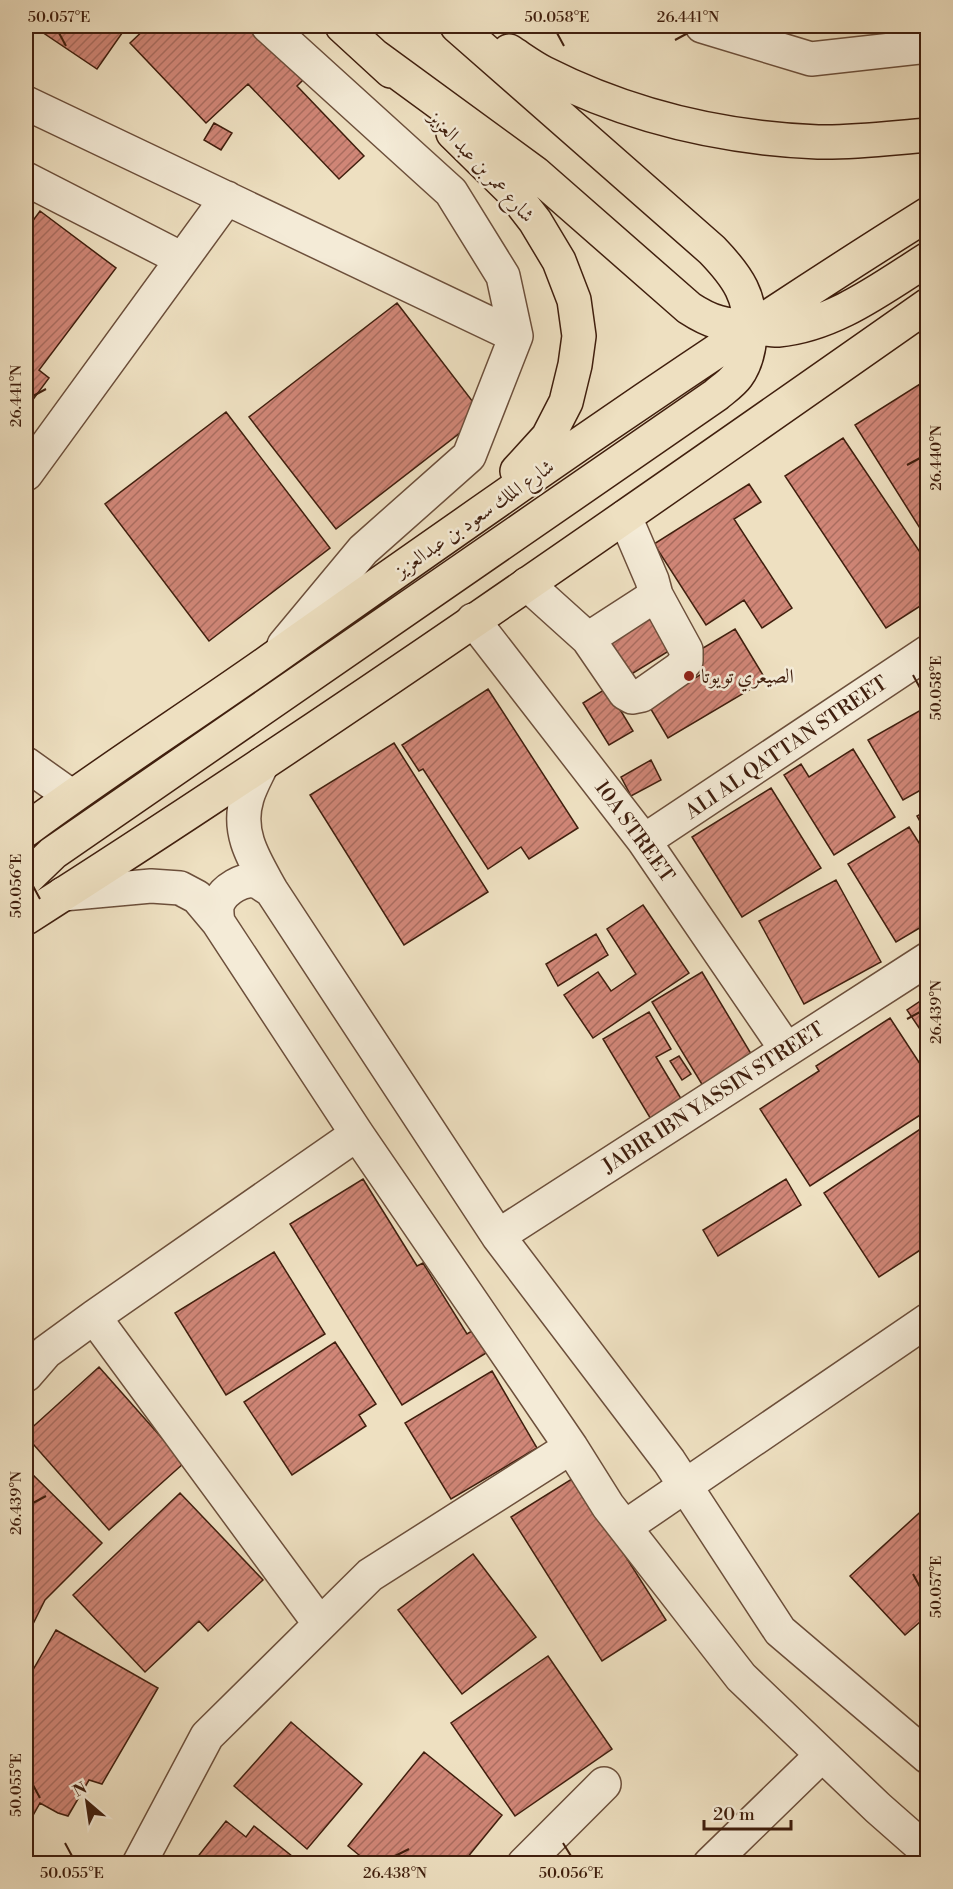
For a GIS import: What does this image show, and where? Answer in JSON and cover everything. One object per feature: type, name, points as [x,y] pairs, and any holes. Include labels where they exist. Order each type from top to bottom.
[{"type":"main road","name":"شارع عمر بن عبد العزيز","points":[[342,26],[511,190],[535,221],[559,261],[574,300],[579,336],[566,402],[549,437],[476,515]]},
{"type":"main road","points":[[26,879],[53,853],[716,395],[737,377],[749,349],[750,310],[744,292],[731,270],[712,250],[457,26]]},
{"type":"main road","points":[[469,26],[542,72],[613,104],[700,128],[753,137],[820,142],[927,135]]},
{"type":"main road","points":[[375,56],[535,173],[689,308],[704,318],[726,326],[776,330],[806,325],[853,306],[927,259]]},
{"type":"main road","name":"شارع الملك سعود بن عبدالعزيز","points":[[26,830],[71,796],[750,327],[927,214]]},
{"type":"main road","points":[[26,918],[262,764],[625,518],[927,305]]},
{"type":"street","points":[[268,26],[451,192],[503,276],[516,336],[470,456],[363,550],[272,659]]},
{"type":"street","points":[[702,26],[811,59],[927,46]]},
{"type":"street","points":[[26,103],[516,336]]},
{"type":"street","points":[[26,179],[182,259]]},
{"type":"street","points":[[26,474],[227,198]]},
{"type":"street","points":[[527,584],[588,639],[626,693],[632,697],[642,696],[679,669],[686,661],[686,650],[656,595],[652,580],[625,518]]},
{"type":"street","points":[[588,639],[656,595]]},
{"type":"street","name":"10A STREET","points":[[473,620],[644,841],[786,1049]]},
{"type":"street","name":"ALI AL QATTAN STREET","points":[[644,841],[927,652]]},
{"type":"street","points":[[26,764],[71,796]]},
{"type":"street","points":[[262,764],[246,799],[243,823],[248,846],[270,890],[498,1236],[669,1461],[780,1631],[927,1757]]},
{"type":"street","points":[[218,922],[217,906],[232,887],[243,882],[257,881],[270,890]]},
{"type":"street","points":[[63,894],[151,886],[180,888],[197,897],[218,922],[357,1134],[571,1447],[608,1506],[741,1677],[927,1852]]},
{"type":"street","name":"JABIR IBN YASSIN STREET","points":[[498,1236],[927,959]]},
{"type":"street","points":[[26,1376],[46,1352],[357,1134]]},
{"type":"street","points":[[94,1317],[320,1624]]},
{"type":"street","points":[[625,1527],[927,1320]]},
{"type":"street","points":[[139,1863],[207,1737],[370,1575],[571,1447]]},
{"type":"street","points":[[710,1863],[822,1755]]},
{"type":"street","points":[[524,1863],[604,1784]]},
{"type":"building","points":[[33,26],[127,26],[97,69]]},
{"type":"building","points":[[148,26],[251,26],[303,80],[297,86],[364,156],[339,179],[248,84],[206,123],[130,43]]},
{"type":"building","points":[[214,123],[232,133],[221,150],[204,140]]},
{"type":"building","points":[[40,211],[116,268],[39,370],[49,378],[26,409],[26,230]]},
{"type":"building","points":[[397,303],[483,415],[336,529],[249,417]]},
{"type":"building","points":[[920,384],[928,396],[928,541],[855,425]]},
{"type":"building","points":[[226,412],[330,548],[209,641],[105,504]]},
{"type":"building","points":[[843,438],[928,564],[928,601],[886,628],[785,476]]},
{"type":"building","points":[[749,484],[761,502],[734,519],[792,608],[762,628],[744,600],[706,625],[654,544]]},
{"type":"building","points":[[647,607],[672,649],[630,675],[604,633]]},
{"type":"building","points":[[735,629],[766,680],[668,738],[649,706],[705,672],[693,654]]},
{"type":"building","points":[[607,688],[633,731],[609,745],[583,703]]},
{"type":"building","points":[[488,689],[578,828],[529,859],[521,847],[488,869],[423,769],[419,771],[402,745]]},
{"type":"building","points":[[928,706],[928,786],[903,800],[868,740]]},
{"type":"building","points":[[394,743],[488,892],[404,945],[310,795]]},
{"type":"building","points":[[853,749],[895,817],[834,855],[784,775],[801,764],[809,777]]},
{"type":"building","points":[[651,760],[661,780],[631,796],[621,777]]},
{"type":"building","points":[[771,788],[821,868],[742,917],[692,837]]},
{"type":"building","points":[[928,810],[928,831],[926,832],[917,816]]},
{"type":"building","points":[[909,827],[928,857],[928,923],[896,942],[848,864]]},
{"type":"building","points":[[836,880],[881,962],[804,1004],[759,921]]},
{"type":"building","points":[[643,905],[689,973],[593,1038],[564,995],[598,972],[611,991],[636,974],[607,929]]},
{"type":"building","points":[[596,934],[608,955],[558,986],[546,964]]},
{"type":"building","points":[[702,972],[753,1057],[703,1086],[652,1002]]},
{"type":"building","points":[[928,996],[928,1041],[907,1010]]},
{"type":"building","points":[[649,1012],[671,1049],[656,1057],[686,1107],[655,1126],[603,1039]]},
{"type":"building","points":[[890,1018],[928,1076],[928,1110],[810,1186],[760,1109],[819,1071],[816,1066]]},
{"type":"building","points":[[679,1056],[691,1074],[682,1080],[670,1061]]},
{"type":"building","points":[[928,1124],[928,1245],[879,1277],[824,1193]]},
{"type":"building","points":[[363,1179],[417,1266],[423,1263],[467,1334],[477,1328],[491,1350],[402,1405],[290,1224]]},
{"type":"building","points":[[786,1179],[801,1205],[718,1256],[703,1230]]},
{"type":"building","points":[[274,1252],[325,1334],[226,1395],[175,1313]]},
{"type":"building","points":[[335,1342],[376,1404],[359,1415],[366,1426],[292,1475],[244,1402]]},
{"type":"building","points":[[99,1367],[184,1463],[109,1530],[26,1436],[26,1433]]},
{"type":"building","points":[[492,1371],[537,1448],[451,1499],[405,1423]]},
{"type":"building","points":[[26,1468],[102,1543],[45,1600],[26,1638]]},
{"type":"building","points":[[575,1477],[666,1620],[602,1661],[511,1517]]},
{"type":"building","points":[[180,1493],[263,1580],[208,1631],[199,1621],[145,1672],[73,1595]]},
{"type":"building","points":[[928,1505],[928,1615],[905,1635],[850,1576]]},
{"type":"building","points":[[473,1554],[536,1637],[462,1694],[398,1610]]},
{"type":"building","points":[[56,1630],[158,1688],[102,1784],[89,1780],[68,1816],[40,1803],[26,1828],[26,1682]]},
{"type":"building","points":[[548,1656],[612,1749],[515,1816],[451,1723]]},
{"type":"building","points":[[291,1722],[362,1784],[307,1849],[234,1786]]},
{"type":"building","points":[[424,1752],[502,1815],[462,1864],[370,1864],[348,1846]]},
{"type":"building","points":[[226,1821],[246,1837],[254,1826],[302,1864],[192,1864]]},
{"type":"place","name":"الصيعري تويوتا","points":[[689,676]]}]
